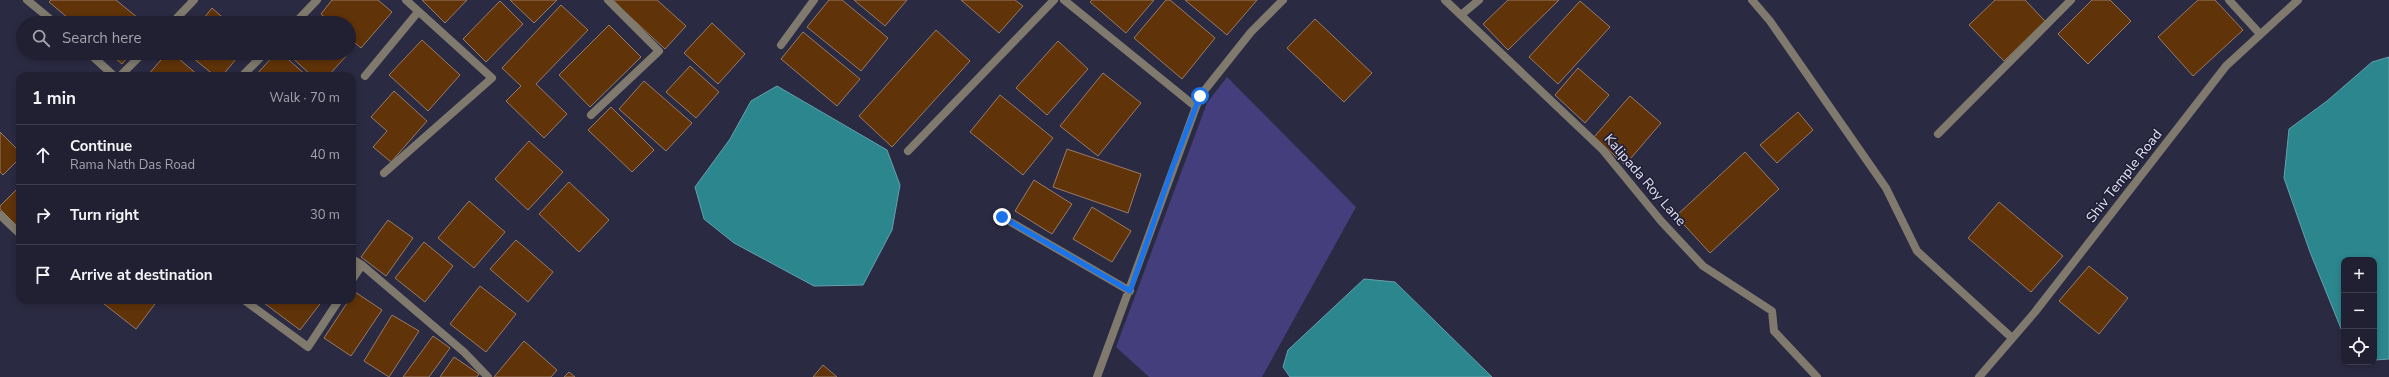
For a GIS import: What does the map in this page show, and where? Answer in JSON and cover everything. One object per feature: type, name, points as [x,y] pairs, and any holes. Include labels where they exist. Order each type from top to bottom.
[{"type":"street","points":[[27,0],[46,16]]},
{"type":"street","points":[[179,16],[194,0]]},
{"type":"street","points":[[302,16],[317,0]]},
{"type":"street","points":[[384,173],[492,78],[406,0]]},
{"type":"street","points":[[591,115],[659,51],[608,0]]},
{"type":"street","points":[[781,44],[814,0]]},
{"type":"street","points":[[908,150],[1054,0]]},
{"type":"street","points":[[1064,0],[1196,107]]},
{"type":"street","points":[[1097,377],[1130,291],[1173,166],[1200,96],[1251,32],[1283,0]]},
{"type":"street","name":"Kalipada Roy Lane","points":[[1445,0],[1602,150],[1661,221],[1704,266],[1772,311],[1774,331],[1817,377]]},
{"type":"street","points":[[1461,15],[1479,0]]},
{"type":"street","points":[[1752,0],[1770,22],[1886,188],[1917,251],[2012,338]]},
{"type":"street","points":[[1938,134],[2071,0]]},
{"type":"street","points":[[2229,0],[2260,34]]},
{"type":"street","name":"Shiv Temple Road","points":[[1979,377],[2035,312],[2226,66],[2298,0]]},
{"type":"street","points":[[365,76],[418,12]]},
{"type":"street","points":[[97,60],[110,72]]},
{"type":"street","points":[[124,72],[136,60]]},
{"type":"street","points":[[246,72],[258,60]]},
{"type":"street","points":[[0,215],[16,230]]},
{"type":"street","points":[[1002,217],[1130,291]]},
{"type":"street","points":[[356,261],[464,352],[488,377]]},
{"type":"street","points":[[356,274],[362,265]]},
{"type":"street","points":[[249,304],[308,347],[336,304]]},
{"type":"shaded area","points":[[2389,57],[2389,359],[2377,360],[2377,257],[2341,257],[2341,329],[2310,252],[2284,178],[2289,129],[2327,101],[2372,62]]},
{"type":"shaded area","points":[[1227,77],[1356,207],[1262,377],[1149,377],[1116,347],[1207,103]]},
{"type":"shaded area","points":[[777,86],[887,150],[900,185],[892,230],[863,285],[814,286],[734,243],[704,219],[695,187],[730,139],[751,101]]},
{"type":"shaded area","points":[[1364,279],[1395,282],[1492,377],[1290,377],[1283,367],[1288,350]]},
{"type":"building","points":[[51,0],[116,0],[135,16],[66,16],[49,2]]},
{"type":"building","points":[[332,0],[378,0],[392,12],[361,48],[356,44],[356,16],[323,16],[321,14]]},
{"type":"building","points":[[422,0],[467,0],[445,23]]},
{"type":"building","points":[[510,0],[557,0],[534,23]]},
{"type":"building","points":[[612,0],[657,0],[686,26],[665,49]]},
{"type":"building","points":[[829,0],[842,0],[888,38],[861,71],[807,27]]},
{"type":"building","points":[[854,0],[907,0],[885,26]]},
{"type":"building","points":[[961,0],[1015,0],[1023,6],[999,33]]},
{"type":"building","points":[[1092,0],[1154,0],[1126,33],[1090,2]]},
{"type":"building","points":[[1166,0],[1170,0],[1215,38],[1182,79],[1134,38]]},
{"type":"building","points":[[1185,0],[1257,0],[1227,35]]},
{"type":"building","points":[[1508,0],[1559,0],[1508,50],[1483,24]]},
{"type":"building","points":[[1995,0],[2025,0],[2045,21],[2004,61],[1969,25]]},
{"type":"building","points":[[2092,0],[2110,0],[2131,21],[2088,64],[2058,34]]},
{"type":"building","points":[[2198,0],[2215,0],[2243,30],[2193,76],[2158,37]]},
{"type":"building","points":[[500,1],[523,24],[486,62],[463,39]]},
{"type":"building","points":[[1580,1],[1610,27],[1558,84],[1529,57]]},
{"type":"building","points":[[561,5],[588,30],[536,84],[567,114],[544,138],[506,101],[521,86],[502,68]]},
{"type":"building","points":[[212,8],[221,16],[206,16]]},
{"type":"building","points":[[1315,19],[1372,73],[1344,102],[1287,48]]},
{"type":"building","points":[[712,23],[745,54],[718,84],[684,53]]},
{"type":"building","points":[[609,25],[641,57],[590,107],[559,75]]},
{"type":"building","points":[[936,30],[970,61],[892,147],[859,116]]},
{"type":"building","points":[[803,32],[860,79],[837,106],[781,59]]},
{"type":"building","points":[[422,40],[460,75],[428,111],[389,75]]},
{"type":"building","points":[[1058,41],[1088,69],[1047,115],[1016,88]]},
{"type":"building","points":[[117,60],[125,60],[122,64]]},
{"type":"building","points":[[161,60],[180,60],[194,72],[150,72]]},
{"type":"building","points":[[196,60],[235,60],[225,72],[210,72]]},
{"type":"building","points":[[270,60],[289,60],[302,72],[259,72]]},
{"type":"building","points":[[295,60],[343,60],[332,72],[308,72]]},
{"type":"building","points":[[690,66],[719,92],[696,118],[666,92]]},
{"type":"building","points":[[1578,68],[1609,95],[1585,123],[1555,95]]},
{"type":"building","points":[[1103,73],[1141,103],[1098,156],[1060,126]]},
{"type":"building","points":[[644,81],[692,123],[666,151],[619,109]]},
{"type":"building","points":[[394,91],[427,121],[391,162],[373,147],[387,131],[371,117]]},
{"type":"building","points":[[1000,95],[1053,138],[1023,175],[970,132]]},
{"type":"building","points":[[1630,96],[1661,123],[1625,165],[1594,137]]},
{"type":"building","points":[[611,107],[654,150],[632,172],[588,130]]},
{"type":"building","points":[[1798,112],[1813,130],[1777,163],[1760,145]]},
{"type":"building","points":[[0,132],[16,148],[16,162],[3,175],[0,172]]},
{"type":"building","points":[[529,141],[563,172],[528,210],[495,179]]},
{"type":"building","points":[[1067,149],[1141,174],[1128,213],[1053,187]]},
{"type":"building","points":[[1745,152],[1779,189],[1710,253],[1676,216]]},
{"type":"building","points":[[1034,180],[1072,204],[1052,234],[1015,211]]},
{"type":"building","points":[[569,182],[609,220],[579,252],[539,214]]},
{"type":"building","points":[[16,190],[16,225],[0,209],[0,206]]},
{"type":"building","points":[[469,201],[505,232],[474,268],[438,238]]},
{"type":"building","points":[[1999,202],[2063,256],[2031,292],[1968,238]]},
{"type":"building","points":[[1092,207],[1131,231],[1112,262],[1073,239]]},
{"type":"building","points":[[388,220],[413,238],[386,276],[361,257]]},
{"type":"building","points":[[516,240],[553,272],[528,302],[490,269]]},
{"type":"building","points":[[424,242],[453,266],[425,302],[395,278]]},
{"type":"building","points":[[2089,266],[2128,298],[2099,334],[2059,301]]},
{"type":"building","points":[[480,286],[516,314],[486,352],[450,324]]},
{"type":"building","points":[[356,293],[382,310],[351,356],[324,338],[346,304],[356,304]]},
{"type":"building","points":[[104,304],[155,304],[136,329]]},
{"type":"building","points":[[265,304],[320,304],[300,330]]},
{"type":"building","points":[[392,315],[419,331],[389,377],[364,361]]},
{"type":"building","points":[[433,336],[450,348],[429,377],[403,377]]},
{"type":"building","points":[[524,341],[557,370],[551,377],[494,377]]},
{"type":"building","points":[[454,357],[479,374],[477,377],[440,377]]},
{"type":"building","points":[[823,365],[837,377],[813,377]]},
{"type":"building","points":[[569,372],[575,377],[564,377]]},
{"type":"route","points":[[1002,217],[1130,291],[1173,166],[1200,96]]}]
